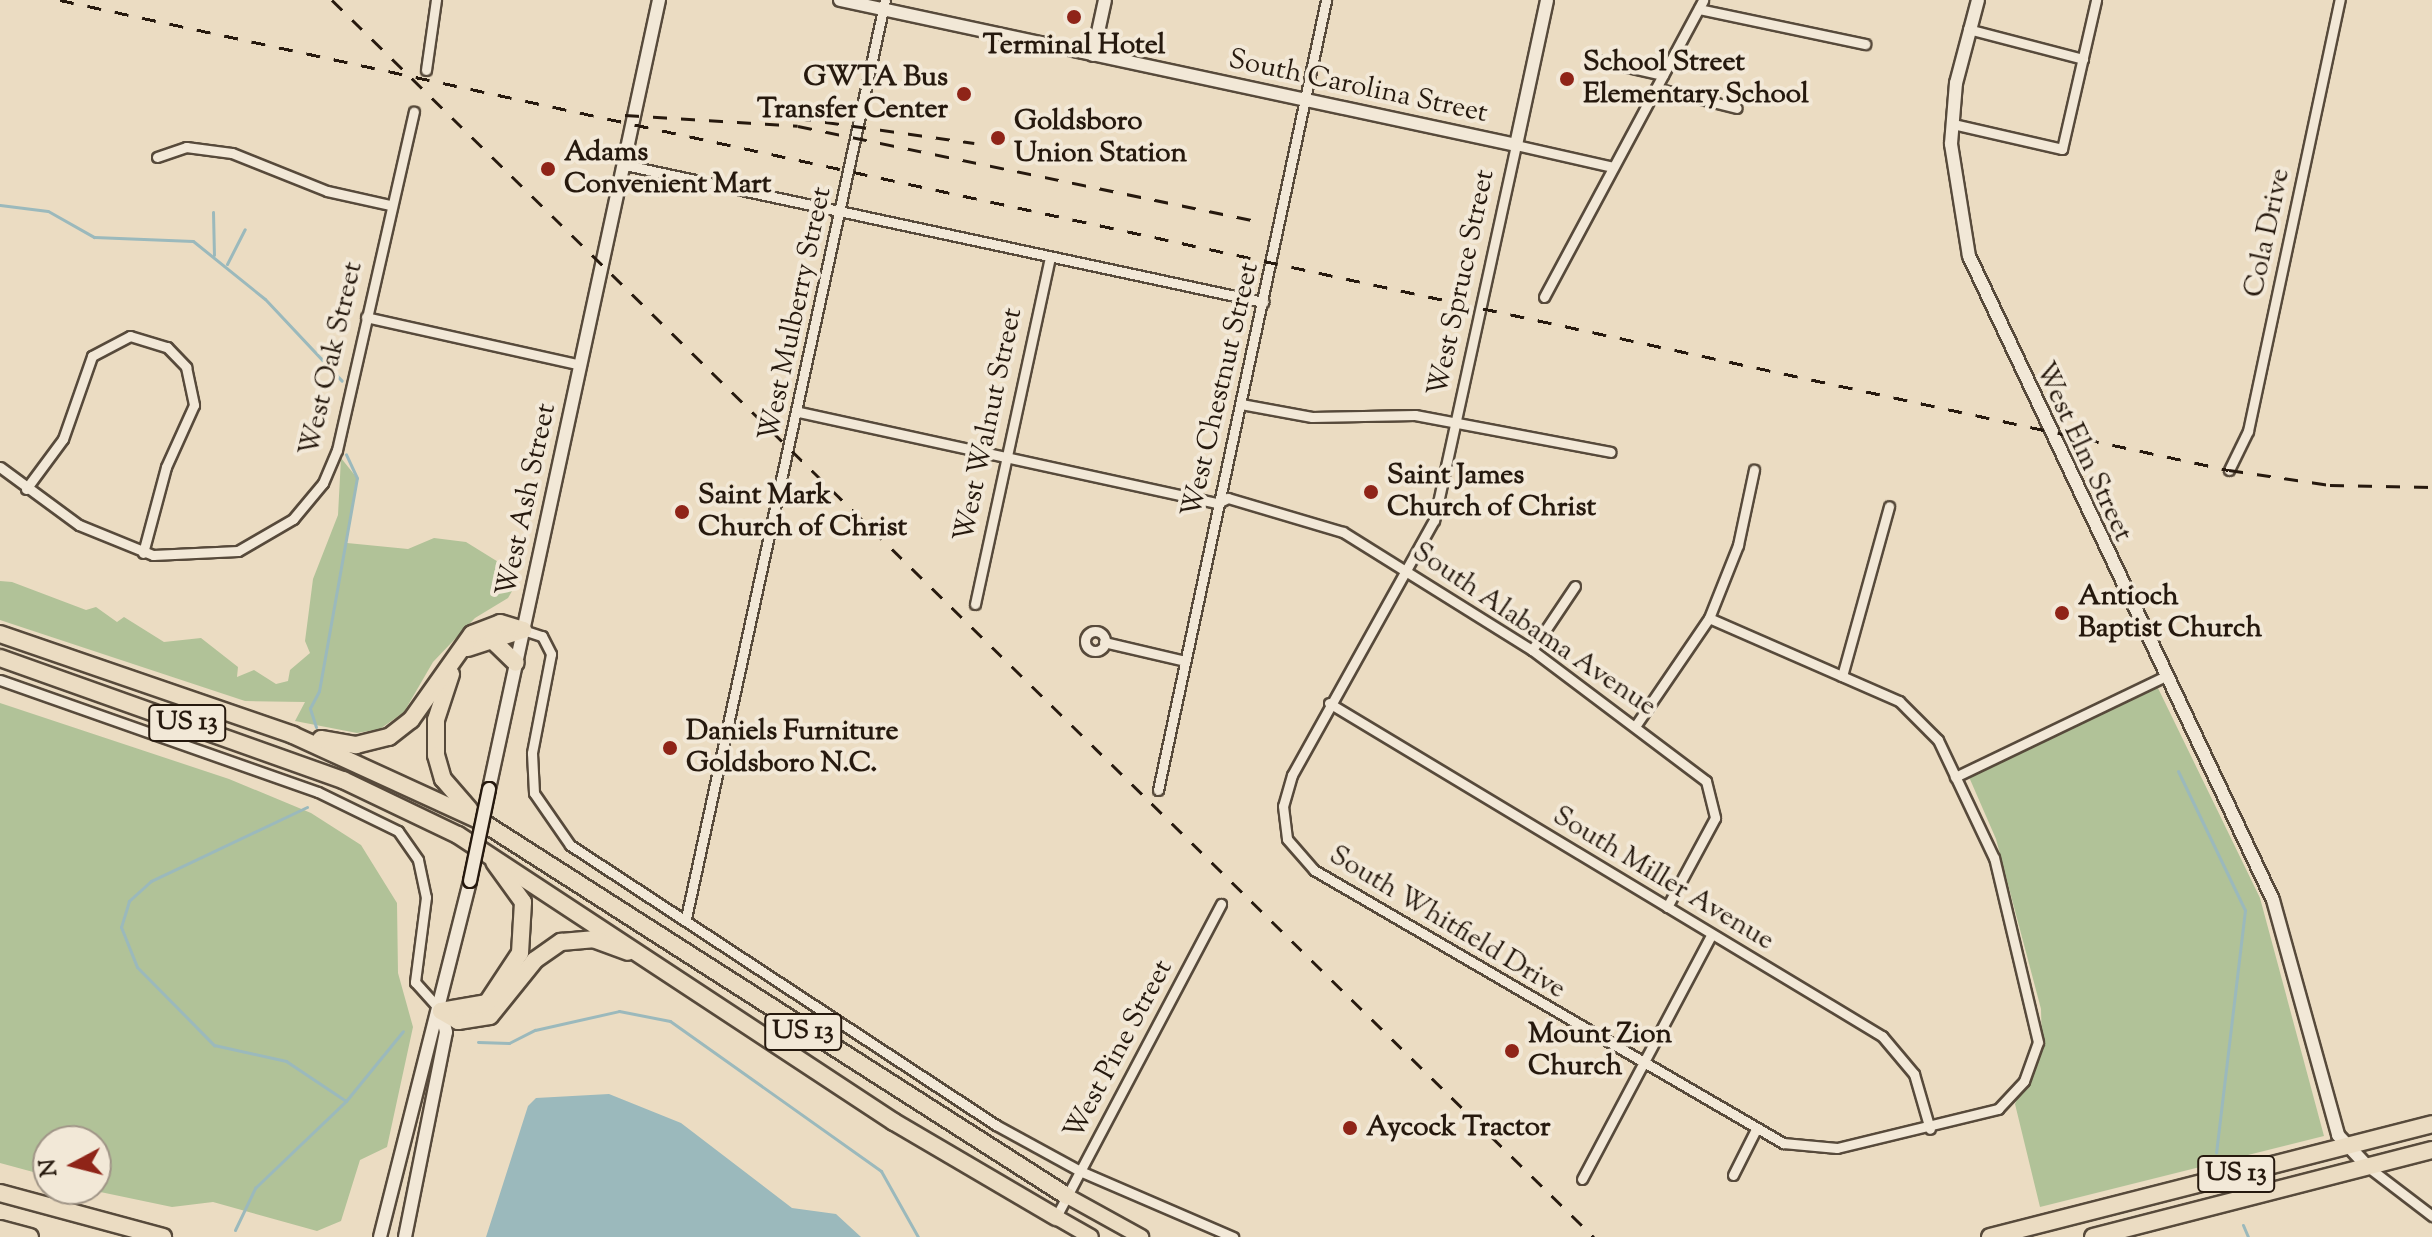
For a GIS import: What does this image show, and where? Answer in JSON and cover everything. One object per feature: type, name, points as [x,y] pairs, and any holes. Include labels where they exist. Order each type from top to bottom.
[{"type":"highway","points":[[293,735],[356,745],[389,737],[411,720],[472,634],[500,623],[523,630]]},
{"type":"highway","points":[[479,820],[443,779],[434,731],[452,671],[468,649],[489,637],[523,630]]},
{"type":"highway","name":"US 13","points":[[0,634],[293,735],[479,820],[1067,1196]]},
{"type":"highway","points":[[489,637],[516,663]]},
{"type":"highway","name":"US 13","points":[[0,658],[343,780],[483,849],[894,1122],[1056,1217]]},
{"type":"highway","points":[[441,1011],[487,1003],[511,974],[523,941],[519,893],[483,849]]},
{"type":"highway","points":[[441,1011],[458,1021],[490,1016],[541,954],[572,940],[602,940],[663,969]]},
{"type":"highway","name":"US 13","points":[[1990,1237],[2432,1124]]},
{"type":"highway","name":"US 13","points":[[2093,1237],[2432,1150]]},
{"type":"highway","points":[[0,1193],[163,1237]]},
{"type":"highway","points":[[0,1229],[30,1237]]},
{"type":"main road","name":"US 13","points":[[1067,1196],[1141,1237]]},
{"type":"main road","name":"US 13","points":[[1056,1217],[1091,1237]]},
{"type":"street","points":[[426,70],[436,0]]},
{"type":"street","name":"West Ash Street","points":[[380,1237],[429,1028],[441,1011],[659,0]]},
{"type":"street","name":"South Carolina Street","points":[[840,0],[884,5],[1093,55],[1613,167]]},
{"type":"street","points":[[1093,55],[1105,0]]},
{"type":"street","name":"West Chestnut Street","points":[[1158,790],[1326,0]]},
{"type":"street","name":"West Spruce Street","points":[[1287,839],[1285,796],[1329,703],[1408,571],[1434,520],[1547,0]]},
{"type":"street","name":"West Elm Street","points":[[1978,0],[1968,29],[1953,124],[1955,199],[1980,288],[2273,900],[2343,1146]]},
{"type":"street","points":[[1953,124],[2062,149],[2096,0]]},
{"type":"street","name":"Cola Drive","points":[[2229,470],[2248,431],[2340,0]]},
{"type":"street","name":"West Mulberry Street","points":[[686,918],[799,412],[884,5]]},
{"type":"street","points":[[1544,297],[1701,5],[1865,44]]},
{"type":"street","points":[[1968,29],[2083,59]]},
{"type":"street","points":[[1592,59],[1663,75]]},
{"type":"street","points":[[1656,88],[1737,108]]},
{"type":"street","name":"West Oak Street","points":[[0,467],[26,489],[87,530],[143,553],[185,558],[238,551],[304,508],[337,450],[390,205],[414,112]]},
{"type":"street","points":[[157,157],[186,147],[232,153],[327,191],[390,205]]},
{"type":"street","points":[[625,165],[1263,302]]},
{"type":"street","name":"West Walnut Street","points":[[975,604],[1050,257]]},
{"type":"street","points":[[366,317],[581,365]]},
{"type":"street","points":[[26,489],[63,439],[92,356],[130,336],[167,347],[186,367],[194,405],[166,467],[143,553]]},
{"type":"street","points":[[1241,404],[1312,417],[1396,413],[1456,421],[1611,452]]},
{"type":"street","name":"South Alabama Avenue","points":[[799,412],[1218,503],[1228,498],[1311,518],[1408,571],[1532,650],[1688,762],[1713,798],[1708,841],[1667,907]]},
{"type":"street","points":[[1636,725],[1709,618],[1738,545],[1754,470]]},
{"type":"street","points":[[1842,676],[1889,506]]},
{"type":"street","points":[[1532,650],[1575,586]]},
{"type":"street","name":"South Whitfield Drive","points":[[1287,839],[1314,870],[1642,1066],[1756,1129],[1819,1149],[1930,1129],[1998,1109],[2024,1081],[2038,1042],[1994,858],[1955,777],[1920,717],[1842,676],[1709,618]]},
{"type":"street","points":[[523,630],[542,636],[551,654],[531,766],[544,817],[570,845],[686,918],[962,1103],[1080,1171],[1233,1237]]},
{"type":"street","points":[[1104,642],[1185,661]]},
{"type":"street","points":[[1955,777],[2164,677]]},
{"type":"street","points":[[0,680],[318,792],[398,831],[418,860],[426,897],[415,982],[441,1011]]},
{"type":"street","name":"South Miller Avenue","points":[[1329,703],[1882,1036],[1914,1074],[1930,1129]]},
{"type":"street","name":"West Pine Street","points":[[1056,1217],[1221,904]]},
{"type":"street","points":[[1582,1179],[1711,935]]},
{"type":"street","name":"West Ash Street","points":[[405,1237],[446,1032],[441,1011]]},
{"type":"street","points":[[1733,1175],[1756,1129]]},
{"type":"street","points":[[2343,1146],[2432,1216]]},
{"type":"green space","points":[[341,458],[357,478],[347,543],[408,549],[434,538],[466,542],[521,576],[508,598],[475,618],[433,662],[404,712],[380,729],[357,733],[295,721],[305,702],[245,701],[0,620],[0,581],[12,582],[86,610],[96,607],[117,622],[124,617],[164,642],[201,638],[238,667],[237,677],[254,670],[276,684],[288,681],[290,670],[310,653],[305,641],[313,579],[338,515]]},
{"type":"green space","points":[[2156,684],[2260,898],[2324,1136],[2040,1207],[2015,1104],[2042,1048],[2041,1009],[1996,839],[1969,777]]},
{"type":"green space","points":[[0,703],[229,779],[311,813],[361,845],[397,903],[398,973],[413,1027],[387,1147],[360,1160],[341,1221],[317,1231],[213,1202],[172,1207],[112,1194],[112,1125],[32,1125],[32,1172],[0,1163]]},
{"type":"water","points":[[609,1094],[681,1123],[792,1208],[836,1214],[861,1237],[486,1237],[528,1106],[536,1098]]},
{"type":"waterway","points":[[0,205],[48,211],[94,237],[193,241],[265,299],[342,381]]},
{"type":"waterway","points":[[213,212],[214,255]]},
{"type":"waterway","points":[[227,264],[245,229]]},
{"type":"waterway","points":[[316,727],[310,708],[319,691],[357,478],[346,454]]},
{"type":"waterway","points":[[2178,771],[2245,910],[2216,1152]]},
{"type":"waterway","points":[[307,807],[151,881],[129,901],[121,927],[137,967],[214,1045],[286,1061],[346,1101]]},
{"type":"waterway","points":[[478,1042],[509,1043],[535,1030],[619,1011],[670,1021],[881,1171],[918,1237]]},
{"type":"waterway","points":[[235,1230],[255,1188],[346,1101],[403,1031]]},
{"type":"waterway","points":[[2243,1225],[2248,1237]]},
{"type":"railway","points":[[60,0],[2229,470],[2330,485],[2432,487]]},
{"type":"railway","points":[[332,0],[1594,1237]]},
{"type":"railway","points":[[625,115],[798,126],[1255,221]]},
{"type":"railway","points":[[797,118],[974,143]]},
{"type":"place","name":"Terminal Hotel","points":[[1074,17]]},
{"type":"place","name":"School Street Elementary School","points":[[1567,79]]},
{"type":"place","name":"GWTA Bus Transfer Center","points":[[964,94]]},
{"type":"place","name":"Goldsboro Union Station","points":[[998,138]]},
{"type":"place","name":"Adams Convenient Mart","points":[[548,169]]},
{"type":"place","name":"Saint James Church of Christ","points":[[1371,492]]},
{"type":"place","name":"Saint Mark Church of Christ","points":[[682,512]]},
{"type":"place","name":"Antioch Baptist Church","points":[[2062,613]]},
{"type":"place","name":"Daniels Furniture Goldsboro N.C.","points":[[670,748]]},
{"type":"place","name":"Mount Zion Church","points":[[1512,1051]]},
{"type":"place","name":"Aycock Tractor","points":[[1350,1128]]}]
